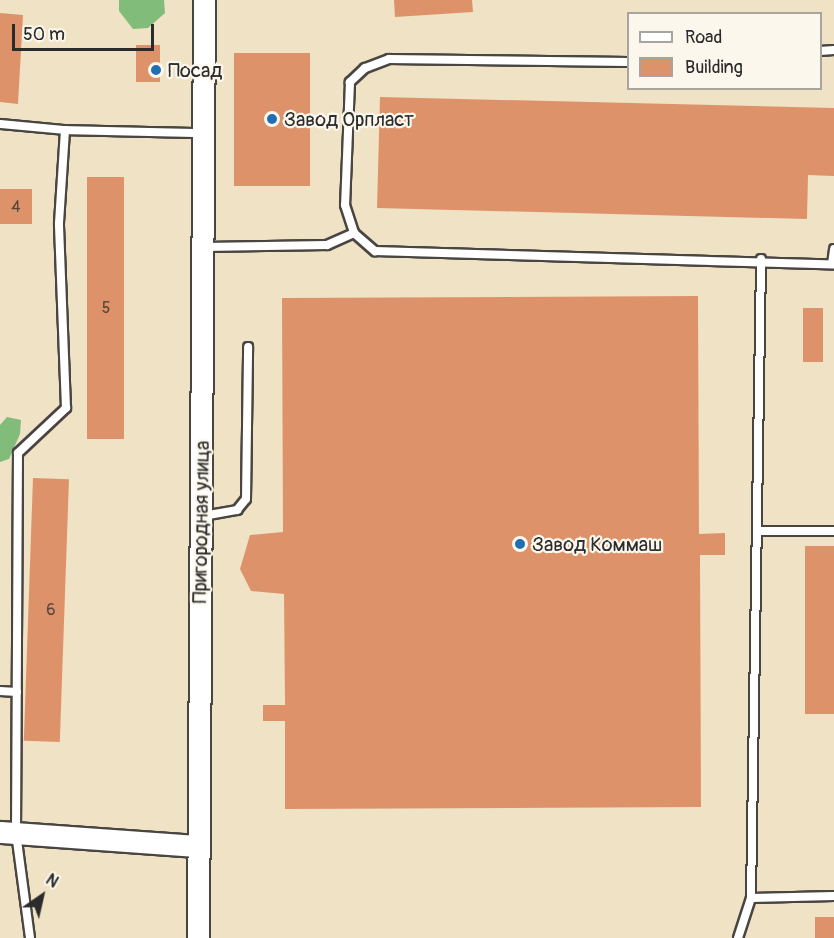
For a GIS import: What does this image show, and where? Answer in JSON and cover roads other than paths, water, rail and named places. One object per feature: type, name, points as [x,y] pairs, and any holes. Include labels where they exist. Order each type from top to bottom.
[{"type":"main road","name":"Пригородная улица","points":[[198,938],[204,0]]},
{"type":"main road","points":[[8,832],[197,846]]},
{"type":"lane","points":[[627,62],[389,59],[364,68],[350,82],[345,205],[354,233],[375,251],[761,259],[833,264],[834,249]]},
{"type":"lane","points":[[0,124],[65,130],[204,133]]},
{"type":"lane","points":[[30,938],[8,832],[17,692],[18,453],[66,408],[59,223],[65,130]]},
{"type":"lane","points":[[204,247],[327,245],[354,233]]},
{"type":"lane","points":[[738,938],[751,898],[761,259]]},
{"type":"lane","points":[[201,516],[237,510],[246,499],[248,347]]},
{"type":"lane","points":[[757,531],[834,531]]},
{"type":"lane","points":[[0,691],[17,692]]},
{"type":"lane","points":[[751,898],[834,896]]},
{"type":"place","name":"Посад","points":[[156,70]]},
{"type":"place","name":"Завод Орпласт","points":[[272,119]]},
{"type":"place","name":"Завод Коммаш","points":[[520,544]]}]
